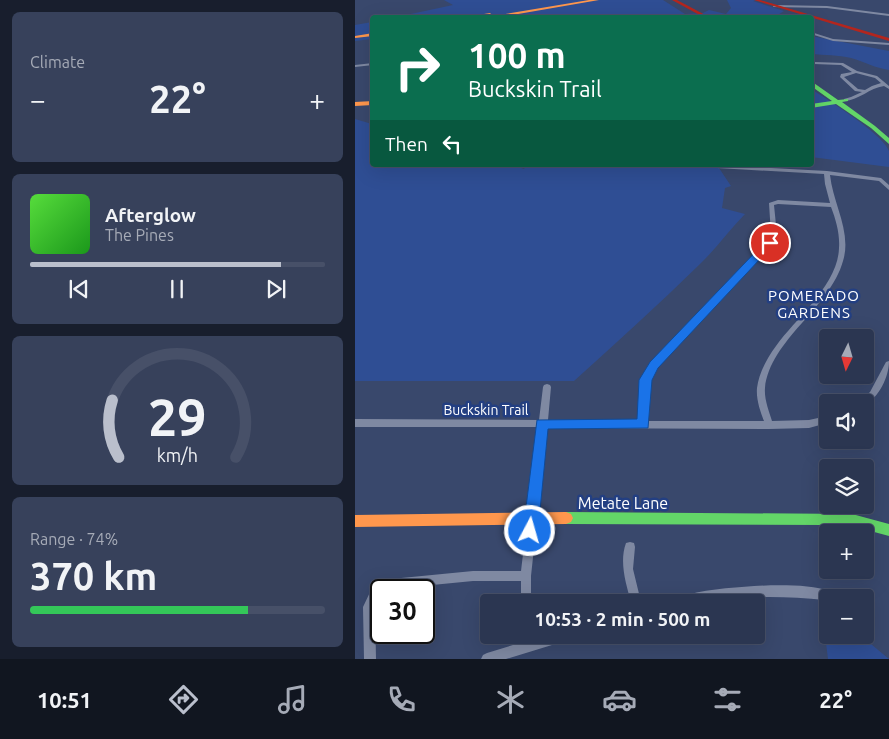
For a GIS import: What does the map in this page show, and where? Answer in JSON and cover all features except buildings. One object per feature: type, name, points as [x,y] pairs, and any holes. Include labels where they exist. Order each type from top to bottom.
[{"type":"main road","points":[[485,15],[581,0]]},
{"type":"main road","points":[[502,15],[597,0]]},
{"type":"main road","points":[[667,0],[695,15]]},
{"type":"main road","points":[[674,0],[703,15]]},
{"type":"main road","points":[[756,0],[804,15]]},
{"type":"main road","points":[[814,18],[889,40]]},
{"type":"main road","points":[[355,36],[370,34]]},
{"type":"main road","points":[[814,78],[889,142]]},
{"type":"main road","points":[[814,85],[889,133]]},
{"type":"main road","points":[[814,106],[842,101]]},
{"type":"main road","points":[[355,104],[370,103]]},
{"type":"main road","name":"Metate Lane","points":[[355,520],[532,518],[826,519],[853,520],[889,530]]},
{"type":"street","points":[[774,6],[827,7],[889,15]]},
{"type":"street","points":[[814,34],[833,40],[889,44]]},
{"type":"street","points":[[815,63],[837,63],[856,72],[876,77],[887,86]]},
{"type":"street","points":[[355,66],[370,64]]},
{"type":"street","points":[[856,72],[842,75],[842,77],[857,90],[866,92]]},
{"type":"street","points":[[842,101],[861,97],[874,85],[887,86]]},
{"type":"street","points":[[735,167],[827,172],[872,179],[887,186]]},
{"type":"street","points":[[769,425],[761,390],[763,374],[772,359],[829,285],[840,262],[843,234],[827,186],[827,172]]},
{"type":"street","points":[[643,424],[645,380],[654,365],[770,243],[774,235],[771,204],[833,205]]},
{"type":"street","points":[[873,394],[889,364]]},
{"type":"street","points":[[525,594],[547,387]]},
{"type":"street","name":"Buckskin Trail","points":[[355,423],[769,425],[809,424],[819,422]]},
{"type":"street","points":[[630,547],[628,569],[633,594]]},
{"type":"street","points":[[370,659],[369,607],[377,592],[391,584],[473,576],[526,576]]},
{"type":"street","points":[[715,594],[756,590],[819,595]]},
{"type":"street","points":[[487,659],[521,644]]},
{"type":"shaded area","points":[[444,0],[663,0],[685,14],[703,13],[709,10],[726,14],[731,8],[727,0],[757,0],[753,1],[784,11],[778,15],[406,15],[453,5]]},
{"type":"shaded area","points":[[370,22],[370,39],[355,41],[355,25]]},
{"type":"shaded area","points":[[814,37],[889,51],[889,70],[851,58],[814,54]]},
{"type":"shaded area","points":[[814,91],[854,118],[885,144],[889,151],[889,167],[814,157]]},
{"type":"shaded area","points":[[355,119],[370,123],[370,167],[518,167],[524,169],[526,167],[718,167],[731,186],[725,188],[722,208],[745,214],[699,265],[574,381],[355,381]]},
{"type":"shaded area","points":[[826,644],[871,644],[889,659],[828,659]]},
{"type":"traffic: fast","points":[[814,85],[873,127],[889,142]]},
{"type":"traffic: fast","points":[[814,105],[846,100]]},
{"type":"traffic: fast","points":[[566,518],[826,519],[852,520],[889,530]]},
{"type":"traffic: slow","points":[[502,15],[597,0]]},
{"type":"traffic: slow","points":[[484,15],[490,14]]},
{"type":"traffic: slow","points":[[355,37],[370,34]]},
{"type":"traffic: slow","points":[[355,104],[370,103]]},
{"type":"traffic: slow","points":[[355,521],[566,518]]},
{"type":"traffic: jam","points":[[674,0],[703,15]]},
{"type":"traffic: jam","points":[[756,0],[806,15]]},
{"type":"traffic: jam","points":[[814,17],[889,40]]},
{"type":"district","name":"POMERADO GARDENS","points":[[814,304]]},
{"type":"route","points":[[530,531],[542,424],[643,424],[645,380],[654,365],[770,243]]}]
